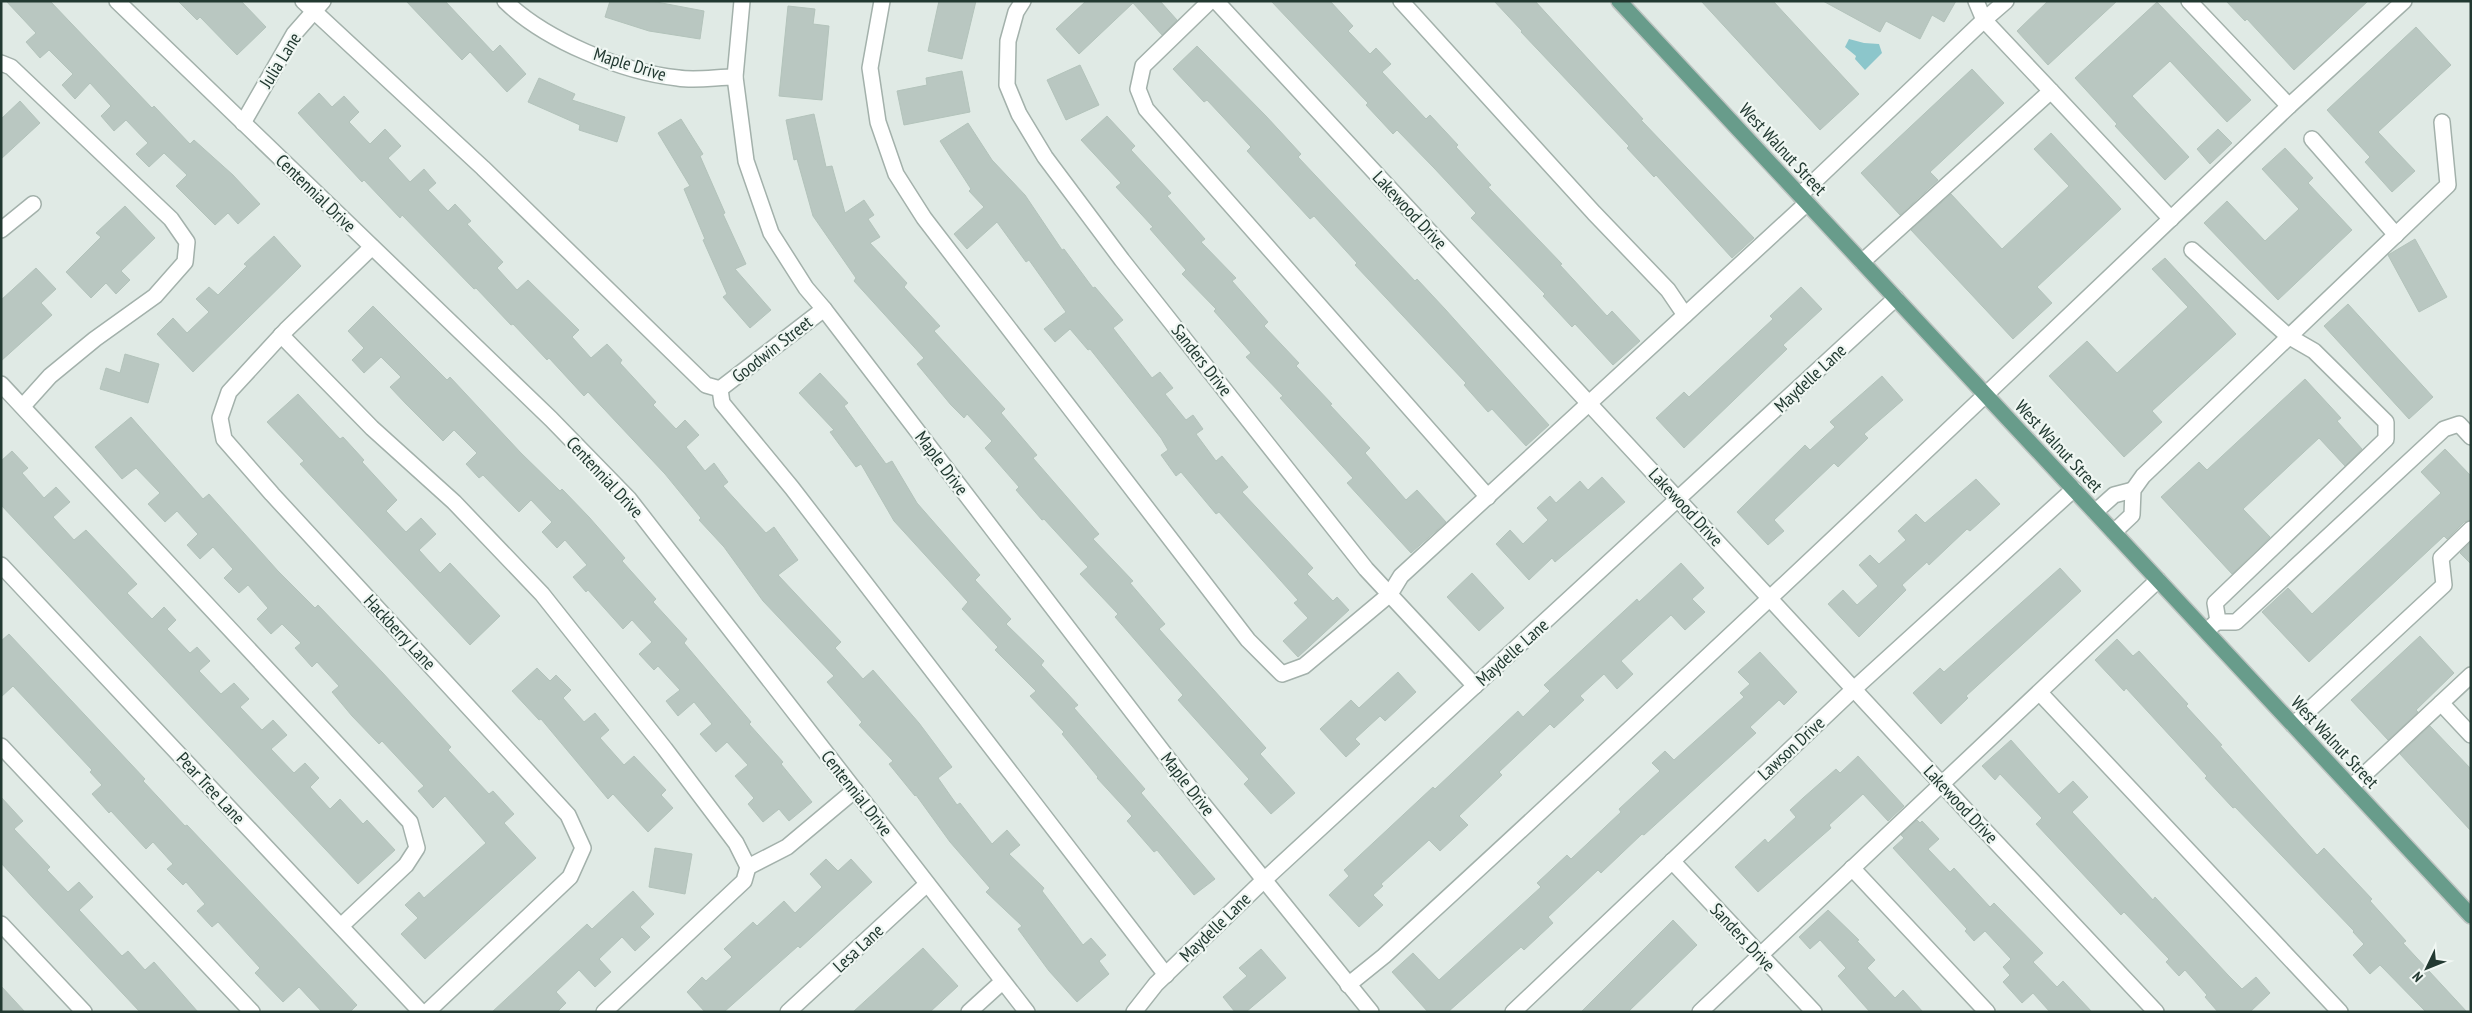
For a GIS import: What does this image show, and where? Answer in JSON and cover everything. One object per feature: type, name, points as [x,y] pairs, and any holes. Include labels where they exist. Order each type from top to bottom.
[{"type":"main road","name":"West Walnut Street","points":[[1620,1],[2158,580],[2211,627],[2293,725],[2471,916]]},
{"type":"street","name":"Centennial Drive","points":[[117,1],[544,412],[629,499],[1027,1012]]},
{"type":"street","name":"Maple Drive","points":[[505,1],[560,41],[634,69],[679,79],[735,76],[746,161],[771,233],[806,288],[1264,880],[1371,1012]]},
{"type":"street","points":[[735,76],[742,1]]},
{"type":"street","points":[[882,1],[870,68],[878,122],[896,174],[924,218],[1248,640],[1282,674],[1304,666],[1390,594],[1401,576],[1685,316],[1984,20],[2006,1]]},
{"type":"street","name":"Sanders Drive","points":[[1023,1],[1016,12],[1008,41],[1007,85],[1018,114],[1045,157],[1122,260],[1366,569],[1474,686]]},
{"type":"street","points":[[1210,1],[1143,66],[1138,89],[1146,109],[1488,497]]},
{"type":"street","name":"Lakewood Drive","points":[[1216,1],[2156,1012]]},
{"type":"street","points":[[1401,1],[1594,214],[1668,290],[1685,316]]},
{"type":"street","points":[[1976,1],[1984,20],[2171,219]]},
{"type":"street","points":[[2189,1],[2289,106]]},
{"type":"street","points":[[1348,985],[1384,956],[1771,598],[1986,396],[2289,106],[2404,1]]},
{"type":"street","name":"Julia Lane","points":[[243,123],[294,34],[313,5]]},
{"type":"street","points":[[313,5],[706,385],[720,389],[722,403],[798,496],[1166,975]]},
{"type":"street","points":[[1,63],[11,67],[171,219],[187,242],[185,262],[155,296],[96,339],[50,376],[23,406]]},
{"type":"street","points":[[1862,262],[2051,91]]},
{"type":"street","points":[[2114,532],[2132,515],[2133,490],[2143,476],[2448,184],[2442,122]]},
{"type":"street","points":[[2312,139],[2396,235]]},
{"type":"street","points":[[1,230],[33,204]]},
{"type":"street","name":"Hackberry Lane","points":[[372,247],[281,335],[230,392],[220,418],[224,440],[568,815],[583,848],[570,877],[427,1012]]},
{"type":"street","points":[[2192,250],[2288,336],[2314,351],[2386,422],[2386,439],[2215,603],[2218,621],[2211,627]]},
{"type":"street","name":"Maydelle Lane","points":[[1134,1012],[1166,975],[1264,880],[1896,298]]},
{"type":"street","name":"Goodwin Street","points":[[720,389],[824,309]]},
{"type":"street","points":[[281,335],[372,428],[454,502],[542,594],[713,812],[736,844],[748,867],[744,880],[604,1012]]},
{"type":"street","points":[[1,384],[410,822],[418,848],[406,865],[341,926]]},
{"type":"street","points":[[2211,627],[2236,622],[2444,430],[2459,424],[2471,437]]},
{"type":"street","name":"Lawson Drive","points":[[1513,1012],[1855,688],[2074,489]]},
{"type":"street","points":[[2095,512],[2114,494],[2133,490]]},
{"type":"street","points":[[2293,725],[2444,585],[2441,558],[2471,529]]},
{"type":"street","name":"Pear Tree Lane","points":[[4,573],[421,1012]]},
{"type":"street","points":[[1700,1012],[2158,580]]},
{"type":"street","points":[[2350,787],[2471,675]]},
{"type":"street","points":[[2040,692],[2340,1012]]},
{"type":"street","points":[[2440,703],[2471,735]]},
{"type":"street","points":[[1,746],[252,1012]]},
{"type":"street","points":[[748,867],[787,847],[855,790]]},
{"type":"street","name":"Sanders Drive","points":[[1672,861],[1814,1012]]},
{"type":"street","points":[[1852,868],[1987,1012]]},
{"type":"street","name":"Lesa Lane","points":[[788,1012],[928,884]]},
{"type":"street","points":[[1,924],[84,1012]]},
{"type":"street","points":[[970,1012],[1002,982]]},
{"type":"water","points":[[1849,39],[1879,44],[1882,53],[1865,70],[1855,59],[1856,56],[1845,47]]},
{"type":"building","points":[[6,1],[50,1],[152,108],[154,106],[190,144],[194,140],[233,175],[260,204],[238,224],[228,213],[215,225],[176,186],[187,175],[164,153],[149,167],[136,154],[148,143],[126,120],[114,131],[101,116],[111,106],[90,83],[75,99],[62,85],[73,74],[49,50],[40,58],[26,42],[36,33]]},
{"type":"building","points":[[178,1],[241,1],[266,27],[237,55],[200,17],[197,20]]},
{"type":"building","points":[[406,1],[445,1],[493,52],[500,45],[526,74],[507,92],[470,52],[462,60]]},
{"type":"building","points":[[610,1],[651,1],[704,11],[700,39],[649,31],[605,17]]},
{"type":"building","points":[[939,1],[976,1],[962,59],[928,51]]},
{"type":"building","points":[[1086,1],[1160,1],[1177,20],[1162,35],[1133,3],[1079,54],[1056,29]]},
{"type":"building","points":[[1271,1],[1330,1],[1353,26],[1348,31],[1370,54],[1376,48],[1391,64],[1382,72],[1426,119],[1430,115],[1458,145],[1456,147],[1491,185],[1488,187],[1562,264],[1560,265],[1607,316],[1612,311],[1640,341],[1613,365],[1575,324],[1572,327],[1543,296],[1545,294],[1471,218],[1476,213],[1434,168],[1397,130],[1393,134],[1366,105],[1368,103]]},
{"type":"building","points":[[1494,1],[1535,1],[1643,119],[1641,120],[1754,238],[1732,258],[1656,175],[1654,177],[1627,148],[1629,146]]},
{"type":"building","points":[[1701,1],[1773,1],[1859,94],[1820,130]]},
{"type":"building","points":[[1823,1],[1956,1],[1944,22],[1932,15],[1920,39],[1886,21],[1880,32]]},
{"type":"building","points":[[2048,1],[2117,1],[2048,65],[2017,31]]},
{"type":"building","points":[[2226,1],[2368,1],[2294,70],[2247,19],[2245,21]]},
{"type":"building","points":[[2157,2],[2251,100],[2227,122],[2170,61],[2132,96],[2189,157],[2165,180],[2115,126],[2117,124],[2075,78]]},
{"type":"building","points":[[788,6],[815,9],[813,24],[829,26],[822,100],[779,96]]},
{"type":"building","points":[[2416,27],[2451,65],[2378,132],[2415,171],[2392,192],[2365,162],[2370,157],[2327,110]]},
{"type":"building","points":[[1197,46],[1266,116],[1301,154],[1298,157],[1415,281],[1417,279],[1549,425],[1526,446],[1492,409],[1488,412],[1464,385],[1466,383],[1355,265],[1357,263],[1314,216],[1310,219],[1247,151],[1251,147],[1207,100],[1204,102],[1173,69]]},
{"type":"building","points":[[1080,65],[1099,105],[1066,120],[1047,80]]},
{"type":"building","points":[[1972,69],[2004,103],[1930,172],[1938,180],[1900,215],[1861,173]]},
{"type":"building","points":[[962,71],[970,112],[904,125],[897,91],[927,85],[926,78]]},
{"type":"building","points":[[539,78],[575,94],[572,100],[625,117],[617,142],[579,130],[580,125],[528,102]]},
{"type":"building","points":[[319,93],[332,107],[344,96],[359,112],[349,122],[370,144],[385,129],[401,146],[388,158],[410,182],[424,169],[436,183],[428,190],[448,211],[455,204],[471,221],[467,224],[503,262],[497,268],[517,290],[528,280],[579,330],[572,337],[591,358],[607,344],[622,360],[620,363],[656,402],[653,405],[676,429],[685,420],[699,435],[686,447],[705,471],[714,463],[728,482],[723,486],[766,533],[774,527],[798,560],[778,575],[841,642],[835,648],[863,679],[873,670],[919,723],[952,767],[938,778],[957,805],[960,803],[992,844],[1007,830],[1020,845],[1009,854],[1044,888],[1042,891],[1083,945],[1091,938],[1106,955],[1099,961],[1109,974],[1077,1002],[1049,971],[1018,929],[1022,926],[986,892],[990,888],[950,842],[916,795],[889,764],[893,761],[859,725],[862,722],[827,682],[834,676],[763,601],[724,547],[699,520],[701,518],[665,474],[588,392],[584,396],[549,358],[547,360],[513,324],[511,325],[402,215],[400,218],[364,180],[362,182],[298,113]]},
{"type":"building","points":[[20,101],[40,123],[1,159],[1,119]]},
{"type":"building","points":[[814,114],[826,167],[832,166],[845,213],[864,200],[874,215],[868,219],[880,237],[870,243],[907,283],[904,287],[940,326],[934,331],[1005,409],[1001,413],[1037,455],[1033,458],[1099,534],[1093,539],[1133,581],[1130,583],[1165,624],[1159,629],[1266,748],[1260,754],[1295,793],[1271,814],[1244,784],[1249,779],[1178,700],[1183,695],[1115,617],[1118,614],[1080,574],[1088,567],[1016,490],[1019,487],[985,448],[992,441],[967,414],[964,418],[951,405],[917,364],[924,358],[854,281],[856,278],[813,216],[797,159],[794,160],[786,120]]},
{"type":"building","points":[[1107,116],[1135,146],[1131,150],[1171,193],[1167,196],[1205,239],[1201,242],[1236,278],[1232,281],[1268,322],[1264,326],[1299,363],[1296,366],[1370,448],[1365,453],[1406,500],[1417,490],[1446,522],[1411,553],[1347,483],[1353,478],[1280,398],[1283,396],[1246,357],[1251,353],[1214,311],[1216,309],[1182,274],[1186,270],[1150,229],[1153,227],[1116,187],[1121,183],[1081,140]]},
{"type":"building","points":[[681,119],[703,154],[700,156],[725,213],[723,214],[746,264],[735,269],[771,310],[750,328],[723,297],[727,294],[703,240],[705,239],[684,189],[690,186],[658,133]]},
{"type":"building","points":[[968,123],[992,160],[1025,195],[1062,250],[1064,249],[1093,288],[1095,287],[1123,320],[1113,328],[1152,378],[1160,372],[1173,388],[1165,394],[1186,420],[1193,415],[1203,429],[1196,434],[1216,461],[1222,456],[1248,487],[1242,492],[1313,568],[1307,574],[1333,601],[1337,597],[1349,610],[1298,657],[1283,641],[1308,618],[1294,603],[1298,600],[1219,512],[1216,514],[1181,472],[1176,476],[1161,455],[1168,450],[1161,438],[1090,349],[1088,350],[1070,329],[1055,342],[1044,329],[1066,312],[1029,260],[1026,262],[997,222],[967,249],[954,234],[984,207],[969,191],[971,189],[940,141]]},
{"type":"building","points":[[2218,129],[2232,143],[2210,164],[2197,149]]},
{"type":"building","points":[[2051,133],[2121,209],[2037,287],[2052,303],[2013,339],[1911,230],[1951,194],[2002,249],[2069,186],[2034,149]]},
{"type":"building","points":[[2285,148],[2313,178],[2308,183],[2352,230],[2278,300],[2204,223],[2227,201],[2265,241],[2299,209],[2262,169]]},
{"type":"building","points":[[125,206],[155,238],[121,271],[130,280],[116,294],[106,283],[91,298],[66,272],[101,237],[96,233]]},
{"type":"building","points":[[274,236],[301,266],[193,372],[157,334],[173,318],[187,333],[209,312],[196,299],[209,287],[218,295],[247,266],[244,264]]},
{"type":"building","points":[[2415,239],[2447,297],[2419,312],[2388,255]]},
{"type":"building","points":[[2165,258],[2236,334],[2152,411],[2162,422],[2124,457],[2049,376],[2087,341],[2117,373],[2188,307],[2152,269]]},
{"type":"building","points":[[36,268],[56,289],[41,303],[52,315],[1,361],[1,300]]},
{"type":"building","points":[[1801,287],[1822,309],[1783,345],[1787,349],[1684,448],[1656,418],[1684,392],[1689,397],[1773,319],[1770,316]]},
{"type":"building","points":[[2348,304],[2433,397],[2409,419],[2324,326]]},
{"type":"building","points":[[373,306],[447,380],[450,377],[521,453],[560,491],[562,489],[589,517],[625,558],[622,561],[656,599],[653,602],[687,639],[684,643],[751,722],[749,724],[783,762],[781,764],[812,802],[789,821],[779,809],[763,822],[748,804],[754,798],[735,776],[748,765],[727,742],[716,752],[700,734],[712,724],[694,702],[678,716],[666,701],[680,690],[658,666],[654,670],[639,654],[652,642],[632,620],[623,629],[588,590],[586,592],[573,577],[587,565],[565,540],[557,548],[542,532],[552,522],[531,500],[519,512],[483,475],[479,478],[466,464],[477,453],[454,430],[443,441],[406,404],[390,387],[401,377],[381,357],[364,373],[352,360],[364,348],[348,331]]},
{"type":"building","points":[[125,354],[159,364],[148,403],[100,389],[106,368],[120,373]]},
{"type":"building","points":[[820,373],[848,403],[844,406],[886,464],[892,461],[917,503],[980,575],[975,580],[1011,619],[1006,624],[1044,661],[1041,665],[1078,705],[1074,708],[1145,789],[1141,793],[1215,879],[1194,895],[1157,850],[1154,852],[1127,821],[1132,816],[1097,778],[1062,734],[1064,732],[1030,696],[1036,691],[995,650],[998,647],[962,609],[968,602],[894,521],[861,464],[856,467],[830,432],[834,430],[799,393]]},
{"type":"building","points":[[1882,376],[1903,400],[1864,434],[1868,438],[1838,467],[1834,463],[1774,520],[1784,531],[1768,545],[1737,512],[1805,445],[1810,450],[1835,427],[1830,422]]},
{"type":"building","points":[[2305,379],[2341,418],[2337,421],[2362,449],[2345,466],[2319,438],[2243,509],[2270,537],[2232,574],[2161,497],[2199,462],[2207,470]]},
{"type":"building","points":[[298,394],[340,439],[343,437],[364,460],[362,462],[397,500],[386,511],[406,532],[421,518],[436,534],[419,550],[440,573],[450,563],[500,616],[470,645],[300,464],[304,461],[267,422]]},
{"type":"building","points":[[131,417],[203,499],[209,494],[278,571],[315,608],[318,605],[382,672],[451,747],[448,750],[489,794],[493,791],[514,814],[504,823],[536,858],[425,959],[401,934],[418,918],[405,905],[419,892],[424,898],[486,843],[445,796],[433,808],[418,791],[424,786],[382,741],[379,744],[352,716],[332,692],[339,686],[317,662],[312,667],[295,648],[301,643],[282,624],[271,634],[257,619],[268,608],[248,585],[239,593],[224,578],[233,569],[213,547],[200,559],[187,545],[198,534],[177,511],[165,522],[148,504],[160,493],[136,468],[122,479],[95,447]]},
{"type":"building","points":[[2445,449],[2471,476],[2471,520],[2464,522],[2447,539],[2444,536],[2309,662],[2262,612],[2288,588],[2312,614],[2441,493],[2421,472]]},
{"type":"building","points":[[12,451],[28,468],[22,473],[44,498],[56,487],[70,502],[53,517],[74,540],[86,530],[137,584],[127,593],[152,619],[164,607],[176,620],[167,629],[190,653],[197,647],[210,661],[199,671],[221,694],[234,683],[249,699],[240,707],[262,730],[273,720],[287,735],[271,749],[294,773],[305,763],[319,778],[310,787],[330,809],[340,799],[363,824],[367,820],[395,850],[358,884],[1,505],[1,461]]},
{"type":"building","points":[[1602,477],[1625,502],[1555,562],[1552,558],[1529,580],[1496,544],[1510,530],[1523,544],[1548,520],[1537,508],[1550,496],[1556,503],[1580,481],[1588,490]]},
{"type":"building","points":[[1976,479],[2000,504],[1970,531],[1967,529],[1929,565],[1927,562],[1902,585],[1906,590],[1859,637],[1828,604],[1843,590],[1857,605],[1878,586],[1859,565],[1870,555],[1879,564],[1906,540],[1898,531],[1916,514],[1925,523]]},
{"type":"building","points":[[2471,542],[2471,564],[2460,553]]},
{"type":"building","points":[[1681,563],[1704,588],[1692,599],[1705,612],[1685,630],[1671,615],[1621,661],[1633,674],[1617,689],[1604,674],[1580,696],[1584,700],[1554,728],[1550,724],[1499,772],[1502,775],[1459,816],[1468,825],[1440,851],[1429,840],[1381,884],[1383,886],[1373,895],[1383,905],[1359,927],[1329,895],[1349,876],[1344,870],[1433,787],[1435,789],[1518,711],[1523,717],[1550,691],[1544,685],[1637,599],[1639,602]]},
{"type":"building","points":[[2060,568],[2081,591],[1966,696],[1968,698],[1941,724],[1913,693],[1940,668],[1944,672]]},
{"type":"building","points":[[1472,573],[1504,608],[1479,631],[1447,597]]},
{"type":"building","points":[[9,634],[145,779],[143,781],[185,826],[187,825],[357,1005],[350,1012],[322,1012],[299,987],[283,1002],[255,973],[260,968],[218,922],[212,927],[197,911],[205,904],[186,882],[183,885],[167,869],[173,864],[153,842],[146,849],[111,811],[109,813],[92,794],[102,785],[90,772],[92,770],[13,686],[1,697],[1,641]]},
{"type":"building","points":[[2420,636],[2454,673],[2416,710],[2418,712],[2388,740],[2351,700]]},
{"type":"building","points":[[2117,639],[2133,656],[2139,651],[2188,704],[2186,706],[2222,745],[2220,746],[2317,855],[2324,848],[2372,899],[2370,901],[2406,941],[2403,943],[2467,1012],[2426,1012],[2380,965],[2370,974],[2353,955],[2364,944],[2354,931],[2235,807],[2233,808],[2205,778],[2207,776],[2126,688],[2124,691],[2095,660]]},
{"type":"building","points":[[1760,652],[1797,692],[1784,705],[1779,700],[1750,727],[1756,733],[1644,835],[1642,834],[1601,873],[1598,870],[1548,917],[1553,923],[1524,950],[1521,947],[1448,1012],[1428,1012],[1392,972],[1413,953],[1439,980],[1541,887],[1537,883],[1567,855],[1571,859],[1621,812],[1619,809],[1660,771],[1652,763],[1665,751],[1674,760],[1744,697],[1740,693],[1750,684],[1738,672]]},
{"type":"building","points":[[537,668],[550,681],[556,675],[571,690],[563,698],[584,722],[595,713],[609,730],[600,738],[624,765],[634,756],[666,790],[661,795],[673,808],[648,832],[613,794],[608,799],[541,719],[539,720],[512,691]]},
{"type":"building","points":[[1398,672],[1416,692],[1385,721],[1380,716],[1355,739],[1360,744],[1346,757],[1320,729],[1351,700],[1359,708]]},
{"type":"building","points":[[2430,726],[2471,769],[2471,831],[2400,754]]},
{"type":"building","points":[[2011,740],[2059,794],[2073,781],[2088,797],[2072,812],[2153,900],[2155,897],[2242,989],[2256,977],[2270,993],[2250,1012],[2218,1012],[2205,997],[2207,995],[2185,970],[2179,976],[2166,962],[2169,959],[2124,912],[2121,915],[2036,824],[2042,818],[2000,774],[1995,780],[1982,766]]},
{"type":"building","points":[[1858,756],[1904,806],[1888,821],[1863,794],[1829,825],[1831,828],[1758,892],[1735,867],[1765,839],[1768,843],[1796,817],[1790,810],[1803,798],[1836,769],[1840,773]]},
{"type":"building","points":[[1,797],[23,821],[14,829],[50,867],[47,870],[68,892],[79,882],[93,897],[79,910],[122,956],[128,951],[145,970],[154,962],[198,1012],[140,1012],[33,898],[1,863]]},
{"type":"building","points":[[1917,820],[1920,823],[1922,821],[1939,839],[1928,849],[1950,872],[1954,868],[1990,907],[1994,903],[2043,953],[2033,962],[2057,987],[2063,981],[2092,1012],[2050,1012],[2033,993],[2022,1003],[2003,982],[2010,975],[2003,967],[2011,959],[1985,931],[1974,941],[1965,931],[1967,929],[1893,848],[1904,838],[1901,835]]},
{"type":"building","points":[[655,848],[692,854],[685,894],[649,887]]},
{"type":"building","points":[[826,859],[838,871],[851,859],[872,882],[800,948],[798,946],[724,1012],[705,1012],[687,992],[702,977],[706,981],[732,957],[724,949],[753,922],[757,926],[784,901],[795,913],[822,887],[810,874]]},
{"type":"building","points":[[633,891],[654,914],[640,927],[650,937],[635,951],[622,937],[599,959],[611,972],[595,987],[579,970],[556,992],[566,1003],[557,1012],[492,1012],[587,924],[592,929]]},
{"type":"building","points":[[1828,910],[1859,940],[1857,941],[1875,960],[1867,968],[1895,998],[1903,990],[1923,1012],[1870,1012],[1838,976],[1846,968],[1820,940],[1810,949],[1799,937]]},
{"type":"building","points":[[1673,920],[1697,945],[1628,1012],[1581,1012]]},
{"type":"building","points":[[923,948],[958,986],[930,1012],[853,1012]]},
{"type":"building","points":[[1261,949],[1286,978],[1246,1012],[1235,1012],[1223,997],[1247,976],[1239,968]]},
{"type":"building","points":[[1,986],[25,1012],[1,1012]]}]
